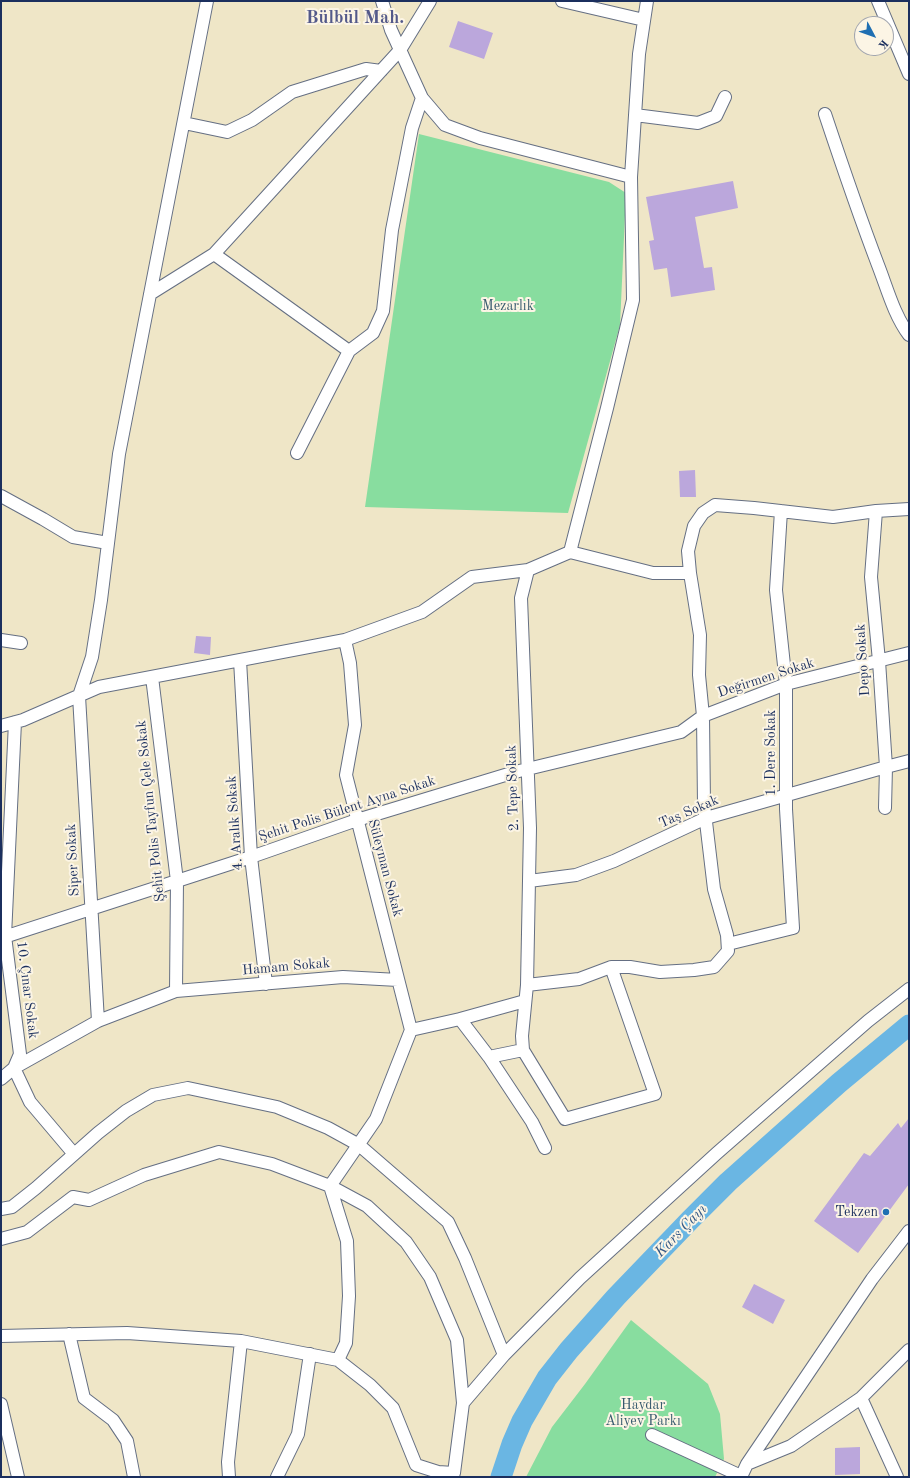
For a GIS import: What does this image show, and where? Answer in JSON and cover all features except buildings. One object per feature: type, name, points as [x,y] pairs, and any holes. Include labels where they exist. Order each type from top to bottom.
[{"type":"street","points":[[79,696],[92,657],[119,454],[207,1]]},
{"type":"street","points":[[382,1],[391,30],[422,98],[445,125],[480,138],[631,177]]},
{"type":"street","points":[[150,294],[214,254],[400,50],[430,1]]},
{"type":"street","points":[[562,1],[644,20]]},
{"type":"street","points":[[570,552],[606,416],[633,300],[631,177],[639,54],[647,1]]},
{"type":"street","points":[[878,1],[909,74]]},
{"type":"street","points":[[184,123],[226,132],[252,120],[292,92],[366,69],[381,71]]},
{"type":"street","points":[[635,115],[698,123],[716,116],[725,97]]},
{"type":"street","points":[[297,453],[349,351],[373,333],[383,312],[392,230],[412,128],[422,98]]},
{"type":"street","points":[[825,114],[849,187],[880,270],[902,325],[909,335]]},
{"type":"street","points":[[214,254],[349,351]]},
{"type":"street","points":[[1,496],[44,519],[73,538],[108,543]]},
{"type":"street","points":[[527,985],[579,979],[611,967],[660,972],[714,967],[728,951],[727,935],[714,889],[704,805],[700,635],[688,551],[694,526],[703,513],[715,505],[833,517],[876,511],[909,509]]},
{"type":"street","name":"1. Dere Sokak","points":[[728,944],[793,928],[786,795],[786,684],[776,590],[781,511]]},
{"type":"street","name":"Depo Sokak","points":[[876,511],[871,577],[879,661],[886,767],[885,808]]},
{"type":"street","points":[[1,726],[23,720],[99,687],[345,640],[422,612],[472,577],[528,570],[570,552],[653,573],[690,573]]},
{"type":"street","name":"2. Tepe Sokak","points":[[523,1050],[522,1036],[527,985],[530,828],[521,598],[528,570]]},
{"type":"street","points":[[1,640],[21,644]]},
{"type":"street","name":"Süleyman Sokak","points":[[345,640],[350,663],[355,725],[346,775],[356,820],[411,1030]]},
{"type":"street","name":"Değirmen Sokak","points":[[703,716],[786,684],[909,653]]},
{"type":"street","name":"4. Aralık Sokak","points":[[240,660],[251,857],[266,984]]},
{"type":"street","name":"Şehit Polis Tayfun Çele Sokak","points":[[152,677],[177,881],[176,991]]},
{"type":"street","name":"Siper Sokak","points":[[79,696],[98,1021]]},
{"type":"street","name":"Şehit Polis Bülent Ayna Sokak","points":[[3,937],[251,857],[356,820],[528,769],[681,732],[703,716]]},
{"type":"street","name":"10. Çınar Sokak","points":[[14,1068],[20,1054],[3,937],[15,722]]},
{"type":"street","name":"Taş Sokak","points":[[529,881],[576,875],[608,864],[706,818],[909,761]]},
{"type":"street","points":[[489,1057],[523,1050],[565,1119],[656,1094],[611,967]]},
{"type":"street","name":"Hamam Sokak","points":[[1,1079],[14,1068],[98,1021],[176,991],[343,977],[398,980]]},
{"type":"street","points":[[463,1404],[504,1355],[580,1278],[717,1153],[868,1021],[909,989]]},
{"type":"street","points":[[330,1186],[376,1119],[411,1030],[460,1019],[525,1001]]},
{"type":"street","points":[[460,1019],[489,1057],[532,1122],[545,1148]]},
{"type":"street","points":[[14,1068],[30,1102],[74,1154]]},
{"type":"street","points":[[1,1209],[12,1206],[36,1188],[126,1111],[154,1095],[188,1088],[276,1107],[328,1128],[359,1145],[448,1222],[465,1258],[504,1355]]},
{"type":"street","points":[[1,1238],[27,1232],[74,1197],[89,1200],[144,1175],[219,1152],[272,1164],[330,1186],[367,1206],[406,1242],[430,1277],[457,1340],[463,1404],[454,1475],[416,1465],[393,1408],[370,1385],[338,1360],[241,1341],[127,1333],[1,1336]]},
{"type":"street","points":[[330,1186],[347,1241],[349,1280],[346,1343],[338,1360]]},
{"type":"street","points":[[652,1435],[741,1476],[747,1464],[872,1279],[909,1231]]},
{"type":"street","points":[[69,1334],[84,1398],[113,1420],[127,1441],[134,1477]]},
{"type":"street","points":[[229,1477],[228,1462],[241,1341]]},
{"type":"street","points":[[747,1464],[791,1446],[861,1398],[909,1350]]},
{"type":"street","points":[[277,1477],[298,1434],[310,1354]]},
{"type":"street","points":[[861,1398],[897,1477]]},
{"type":"street","points":[[1,1404],[18,1477]]},
{"type":"green space","name":"Mezarlık","points":[[419,134],[609,182],[626,193],[620,325],[568,513],[365,507]]},
{"type":"green space","name":"Haydar Aliyev Parkı","points":[[631,1320],[708,1384],[720,1414],[724,1459],[715,1477],[526,1477],[552,1427]]},
{"type":"waterway","name":"Kars Çayı","points":[[501,1477],[512,1444],[522,1421],[547,1378],[569,1350],[616,1297],[728,1182],[839,1083],[909,1025]]},
{"type":"place","name":"Tekzen","points":[[886,1212]]},
{"type":"district","name":"Bülbül Mah.","points":[[355,18]]}]
